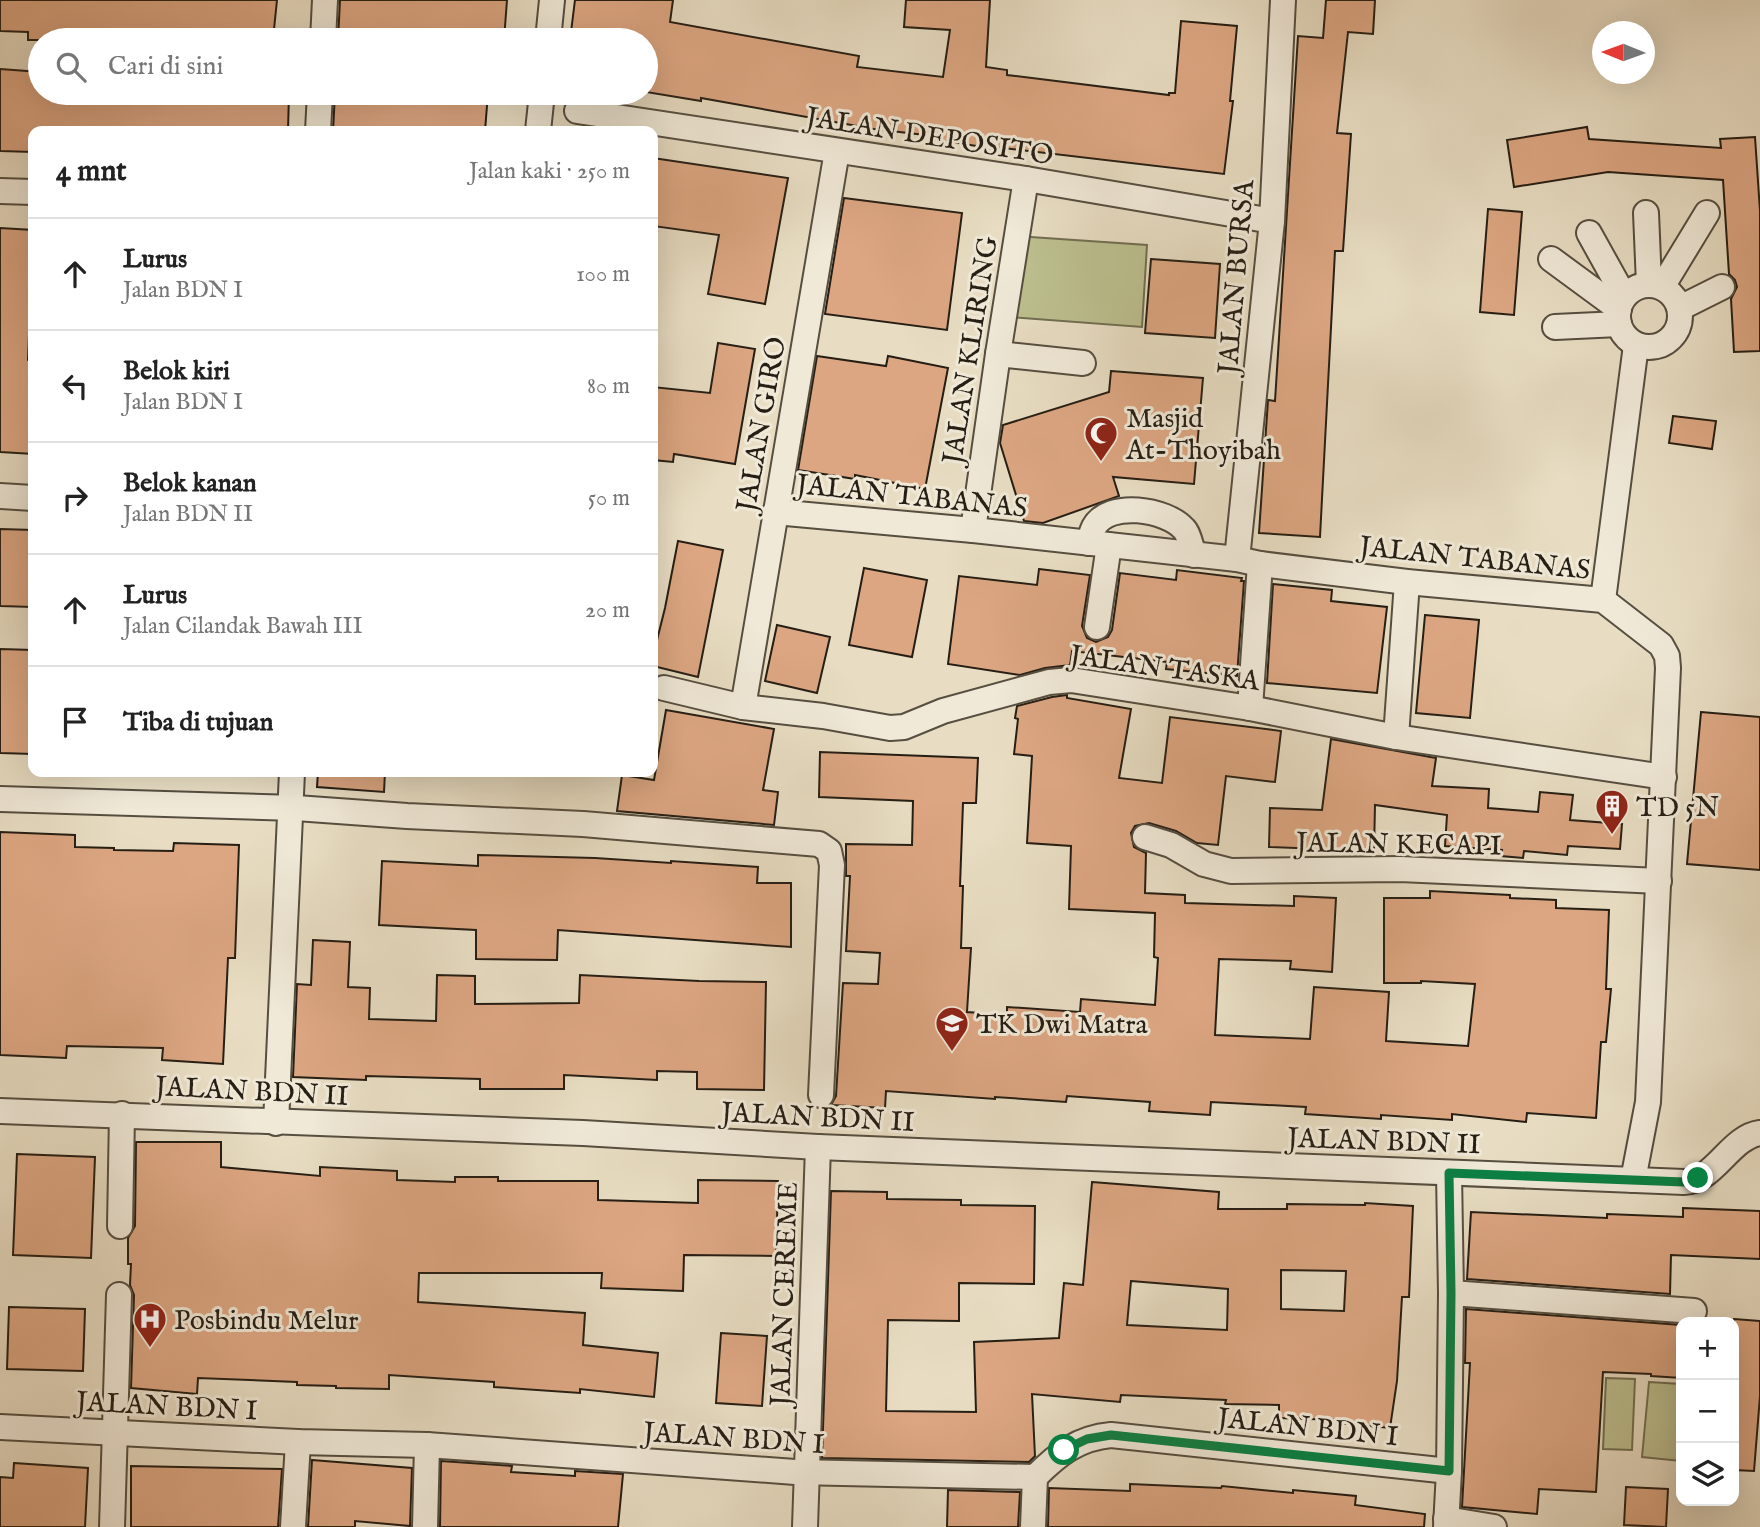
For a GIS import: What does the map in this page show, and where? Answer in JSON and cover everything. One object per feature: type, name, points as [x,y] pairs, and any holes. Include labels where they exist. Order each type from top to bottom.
[{"type":"street","points":[[324,28],[325,0]]},
{"type":"street","points":[[549,28],[552,0]]},
{"type":"street","name":"JALAN BURSA","points":[[1250,708],[1248,562],[1272,221],[1283,0]]},
{"type":"street","points":[[318,126],[319,105]]},
{"type":"street","points":[[539,126],[541,105]]},
{"type":"street","name":"JALAN DEPOSITO","points":[[577,111],[1272,221]]},
{"type":"street","name":"JALAN GIRO","points":[[743,707],[837,151]]},
{"type":"street","name":"JALAN KLIRING","points":[[973,530],[1026,180]]},
{"type":"street","points":[[0,191],[28,192]]},
{"type":"street","points":[[1646,213],[1656,286]]},
{"type":"street","points":[[1656,286],[1707,213]]},
{"type":"street","points":[[1555,327],[1621,310],[1635,288],[1656,286],[1674,296],[1680,308],[1680,322],[1675,335],[1664,344],[1650,347],[1636,345],[1625,336],[1621,310],[1589,233]]},
{"type":"street","points":[[1551,259],[1621,310]]},
{"type":"street","points":[[1680,308],[1722,287]]},
{"type":"street","points":[[1603,600],[1636,345]]},
{"type":"street","points":[[998,354],[1083,363]]},
{"type":"street","points":[[0,496],[28,498]]},
{"type":"street","points":[[1097,627],[1099,544],[1095,525],[1111,513],[1142,510],[1168,517],[1186,530],[1194,555]]},
{"type":"street","name":"JALAN TABANAS","points":[[775,512],[973,530],[1407,582],[1603,600],[1661,645],[1667,656],[1664,777],[1648,1102],[1633,1180]]},
{"type":"street","points":[[1396,737],[1407,582]]},
{"type":"street","name":"JALAN TASKA","points":[[664,688],[743,707],[822,716],[890,728],[904,727],[943,711],[1049,682],[1071,680],[1250,708],[1396,737],[1664,777]]},
{"type":"street","points":[[276,1123],[292,777]]},
{"type":"street","points":[[0,800],[290,807],[407,816],[583,824],[819,844],[828,851],[832,865],[821,1095]]},
{"type":"street","name":"JALAN KECAPI","points":[[1145,837],[1171,845],[1204,864],[1231,872],[1400,869],[1659,881]]},
{"type":"street","name":"JALAN BDN II","points":[[0,1111],[583,1133],[818,1147],[1692,1182],[1746,1137],[1760,1133]]},
{"type":"street","points":[[120,1226],[122,1114]]},
{"type":"street","name":"JALAN CEREME","points":[[805,1527],[818,1147]]},
{"type":"street","points":[[1449,1173],[1451,1293],[1446,1523],[1494,1527]]},
{"type":"street","points":[[1451,1293],[1694,1311]]},
{"type":"street","points":[[112,1527],[119,1295]]},
{"type":"street","name":"JALAN BDN I","points":[[0,1427],[298,1442],[426,1445],[806,1472],[1035,1477],[1074,1444],[1111,1435],[1449,1471]]},
{"type":"street","points":[[293,1527],[298,1442]]},
{"type":"street","points":[[425,1527],[426,1445]]},
{"type":"street","points":[[1034,1527],[1035,1477]]},
{"type":"green space","points":[[1015,236],[1147,245],[1142,327],[1009,317]]},
{"type":"green space","points":[[1606,1378],[1635,1379],[1632,1450],[1603,1449]]},
{"type":"green space","points":[[1649,1382],[1676,1384],[1676,1460],[1642,1457]]},
{"type":"building","points":[[0,0],[277,0],[274,28],[28,28],[28,32],[0,31]]},
{"type":"building","points":[[340,0],[507,0],[505,28],[339,28]]},
{"type":"building","points":[[575,0],[673,0],[670,22],[859,56],[857,67],[943,77],[950,30],[904,27],[906,0],[990,0],[986,67],[1007,70],[1007,75],[1169,95],[1175,93],[1181,21],[1237,26],[1230,101],[1233,101],[1224,174],[995,149],[933,139],[933,136],[874,129],[701,98],[701,101],[658,94],[658,28],[572,28]]},
{"type":"building","points":[[1326,0],[1375,0],[1373,34],[1348,32],[1337,133],[1351,134],[1343,251],[1335,251],[1320,537],[1259,533],[1268,400],[1275,401],[1298,36],[1323,38]]},
{"type":"building","points":[[0,69],[28,71],[28,105],[289,105],[288,126],[28,126],[28,152],[0,151]]},
{"type":"building","points":[[334,105],[487,105],[485,126],[333,126]]},
{"type":"building","points":[[1587,127],[1589,139],[1721,148],[1720,139],[1755,137],[1760,211],[1760,351],[1734,352],[1731,299],[1737,287],[1729,274],[1723,180],[1608,172],[1514,187],[1507,140]]},
{"type":"building","points":[[658,159],[788,178],[765,304],[708,294],[719,235],[658,227]]},
{"type":"building","points":[[844,198],[962,213],[947,330],[825,314]]},
{"type":"building","points":[[1488,209],[1522,212],[1514,315],[1480,312]]},
{"type":"building","points":[[0,228],[28,230],[28,454],[0,452]]},
{"type":"building","points":[[1151,259],[1220,264],[1215,338],[1145,333]]},
{"type":"building","points":[[718,343],[755,349],[735,464],[674,454],[673,462],[658,460],[658,388],[710,393]]},
{"type":"building","points":[[817,356],[886,366],[888,356],[948,368],[925,489],[855,475],[855,479],[798,470]]},
{"type":"building","name":"Masjid At-Thoyibah","points":[[1111,371],[1203,378],[1194,484],[1113,477],[1119,496],[1043,523],[1024,521],[1000,443],[1003,425],[1109,392]]},
{"type":"building","points":[[1673,416],[1716,421],[1712,449],[1669,443]]},
{"type":"building","points":[[0,529],[28,530],[28,607],[0,606]]},
{"type":"building","points":[[678,541],[723,550],[698,677],[658,667],[658,636]]},
{"type":"building","points":[[864,568],[927,580],[912,657],[849,645]]},
{"type":"building","points":[[1039,569],[1090,575],[1082,626],[1087,638],[1096,642],[1108,637],[1112,630],[1120,573],[1176,580],[1177,570],[1242,578],[1241,581],[1244,581],[1237,676],[1166,669],[1167,662],[1072,651],[1070,665],[1020,675],[948,664],[959,576],[1037,585]]},
{"type":"building","points":[[1273,584],[1332,590],[1331,601],[1387,607],[1377,693],[1267,683]]},
{"type":"building","points":[[1425,615],[1479,620],[1470,718],[1416,713]]},
{"type":"building","points":[[777,625],[830,637],[817,693],[765,681]]},
{"type":"building","points":[[0,649],[28,650],[28,754],[0,753]]},
{"type":"building","points":[[1067,695],[1067,698],[1131,709],[1119,778],[1162,783],[1170,717],[1281,731],[1275,782],[1226,776],[1218,845],[1197,843],[1176,831],[1149,823],[1135,826],[1131,833],[1134,847],[1146,853],[1145,893],[1185,895],[1185,903],[1294,906],[1294,896],[1336,898],[1332,972],[1290,969],[1291,961],[1219,959],[1215,1035],[1310,1039],[1314,987],[1389,992],[1386,1041],[1468,1046],[1475,984],[1421,981],[1384,983],[1384,898],[1430,898],[1430,891],[1510,895],[1510,898],[1556,900],[1556,908],[1609,910],[1606,989],[1611,989],[1606,1042],[1601,1042],[1596,1118],[1527,1113],[1526,1122],[1452,1114],[1452,1120],[1381,1115],[1381,1119],[1305,1114],[1306,1107],[1211,1102],[1210,1115],[1149,1111],[1150,1102],[1067,1096],[1066,1102],[886,1091],[885,1108],[831,1105],[836,1096],[843,983],[878,984],[880,953],[846,951],[850,876],[846,876],[846,844],[912,845],[913,801],[819,797],[820,752],[978,758],[976,803],[963,803],[961,948],[971,948],[967,1012],[1007,1015],[1007,1007],[1080,1012],[1081,999],[1155,1005],[1158,958],[1154,957],[1155,913],[1069,909],[1071,846],[1027,843],[1032,756],[1014,754],[1017,706]]},
{"type":"building","points":[[666,710],[774,729],[763,790],[778,792],[774,825],[617,811],[622,777],[654,780],[658,777],[658,757]]},
{"type":"building","points":[[1701,712],[1760,717],[1760,870],[1687,864]]},
{"type":"building","points":[[1331,739],[1436,758],[1432,786],[1489,789],[1488,808],[1538,812],[1540,792],[1573,795],[1570,820],[1622,824],[1620,849],[1568,846],[1567,855],[1524,851],[1523,858],[1501,856],[1502,850],[1445,846],[1447,815],[1375,805],[1374,851],[1269,847],[1270,808],[1322,810]]},
{"type":"building","points":[[318,777],[385,777],[384,792],[317,787]]},
{"type":"building","points":[[0,832],[75,835],[75,847],[114,850],[173,851],[174,843],[239,845],[235,958],[228,958],[223,1064],[162,1060],[163,1048],[67,1046],[66,1058],[0,1055]]},
{"type":"building","points":[[478,855],[671,861],[758,867],[757,883],[791,883],[791,947],[558,930],[557,960],[476,959],[476,930],[379,925],[382,861],[478,866]]},
{"type":"building","points":[[313,940],[350,942],[348,987],[370,988],[369,1019],[436,1021],[437,975],[475,976],[475,1004],[579,1003],[580,975],[766,982],[764,1090],[697,1089],[697,1072],[657,1071],[657,1080],[564,1075],[564,1089],[480,1089],[480,1079],[366,1076],[366,1080],[293,1077],[297,984],[311,985]]},
{"type":"building","points":[[136,1142],[221,1142],[221,1167],[320,1176],[320,1167],[397,1171],[397,1180],[455,1182],[455,1177],[498,1177],[498,1181],[598,1181],[598,1200],[698,1203],[698,1180],[778,1181],[776,1256],[684,1255],[683,1291],[601,1288],[602,1273],[419,1273],[418,1302],[585,1313],[583,1345],[658,1353],[654,1397],[580,1389],[580,1393],[494,1387],[494,1382],[389,1375],[389,1389],[198,1378],[197,1394],[131,1388],[134,1295],[130,1285],[128,1238],[135,1226]]},
{"type":"building","points":[[17,1154],[95,1157],[91,1258],[13,1255]]},
{"type":"building","points":[[1092,1182],[1219,1192],[1218,1209],[1287,1209],[1287,1204],[1365,1203],[1413,1206],[1409,1297],[1402,1297],[1397,1381],[1390,1428],[1339,1423],[1339,1420],[1279,1418],[1279,1405],[1225,1404],[1226,1400],[1121,1395],[1120,1402],[1032,1394],[1035,1456],[1029,1462],[822,1458],[831,1191],[887,1192],[887,1199],[961,1200],[961,1205],[1035,1206],[1034,1284],[959,1283],[959,1321],[888,1320],[886,1411],[976,1412],[974,1342],[1059,1338],[1064,1283],[1083,1285]],"holes":[[[1281,1270],[1346,1271],[1344,1311],[1281,1309]],[[1131,1281],[1228,1289],[1227,1330],[1127,1325]]]},
{"type":"building","points":[[1683,1208],[1760,1211],[1760,1259],[1671,1255],[1670,1294],[1467,1279],[1471,1212],[1607,1218],[1607,1214],[1683,1217]]},
{"type":"building","points":[[9,1307],[85,1309],[83,1371],[7,1369]]},
{"type":"building","points":[[1466,1309],[1676,1325],[1676,1378],[1603,1372],[1596,1492],[1539,1489],[1537,1514],[1462,1507],[1470,1363],[1465,1363]]},
{"type":"building","points":[[1739,1319],[1760,1321],[1760,1396],[1754,1471],[1739,1470]]},
{"type":"building","points":[[721,1333],[767,1336],[762,1406],[716,1403]]},
{"type":"building","points":[[312,1460],[412,1468],[410,1526],[355,1521],[355,1527],[308,1527]]},
{"type":"building","points":[[441,1461],[512,1466],[511,1472],[575,1476],[575,1471],[623,1474],[618,1527],[440,1527]]},
{"type":"building","points":[[14,1463],[88,1468],[85,1527],[0,1527],[0,1477],[13,1478]]},
{"type":"building","points":[[131,1466],[282,1469],[278,1527],[131,1527]]},
{"type":"building","points":[[1130,1484],[1222,1486],[1356,1496],[1355,1505],[1425,1514],[1424,1527],[1048,1527],[1049,1488],[1130,1491]]},
{"type":"building","points":[[1626,1487],[1668,1489],[1666,1527],[1624,1525]]},
{"type":"building","points":[[948,1490],[1020,1492],[1018,1527],[947,1527]]},
{"type":"place","name":"Masjid At-Thoyibah","points":[[1101,463]]},
{"type":"place","name":"TD 5N","points":[[1612,836]]},
{"type":"place","name":"TK Dwi Matra","points":[[952,1053]]},
{"type":"place","name":"Posbindu Melur","points":[[150,1349]]},
{"type":"route","points":[[1064,1450],[1087,1439],[1111,1435],[1449,1471],[1449,1173],[1684,1182],[1692,1182],[1698,1178]]}]
